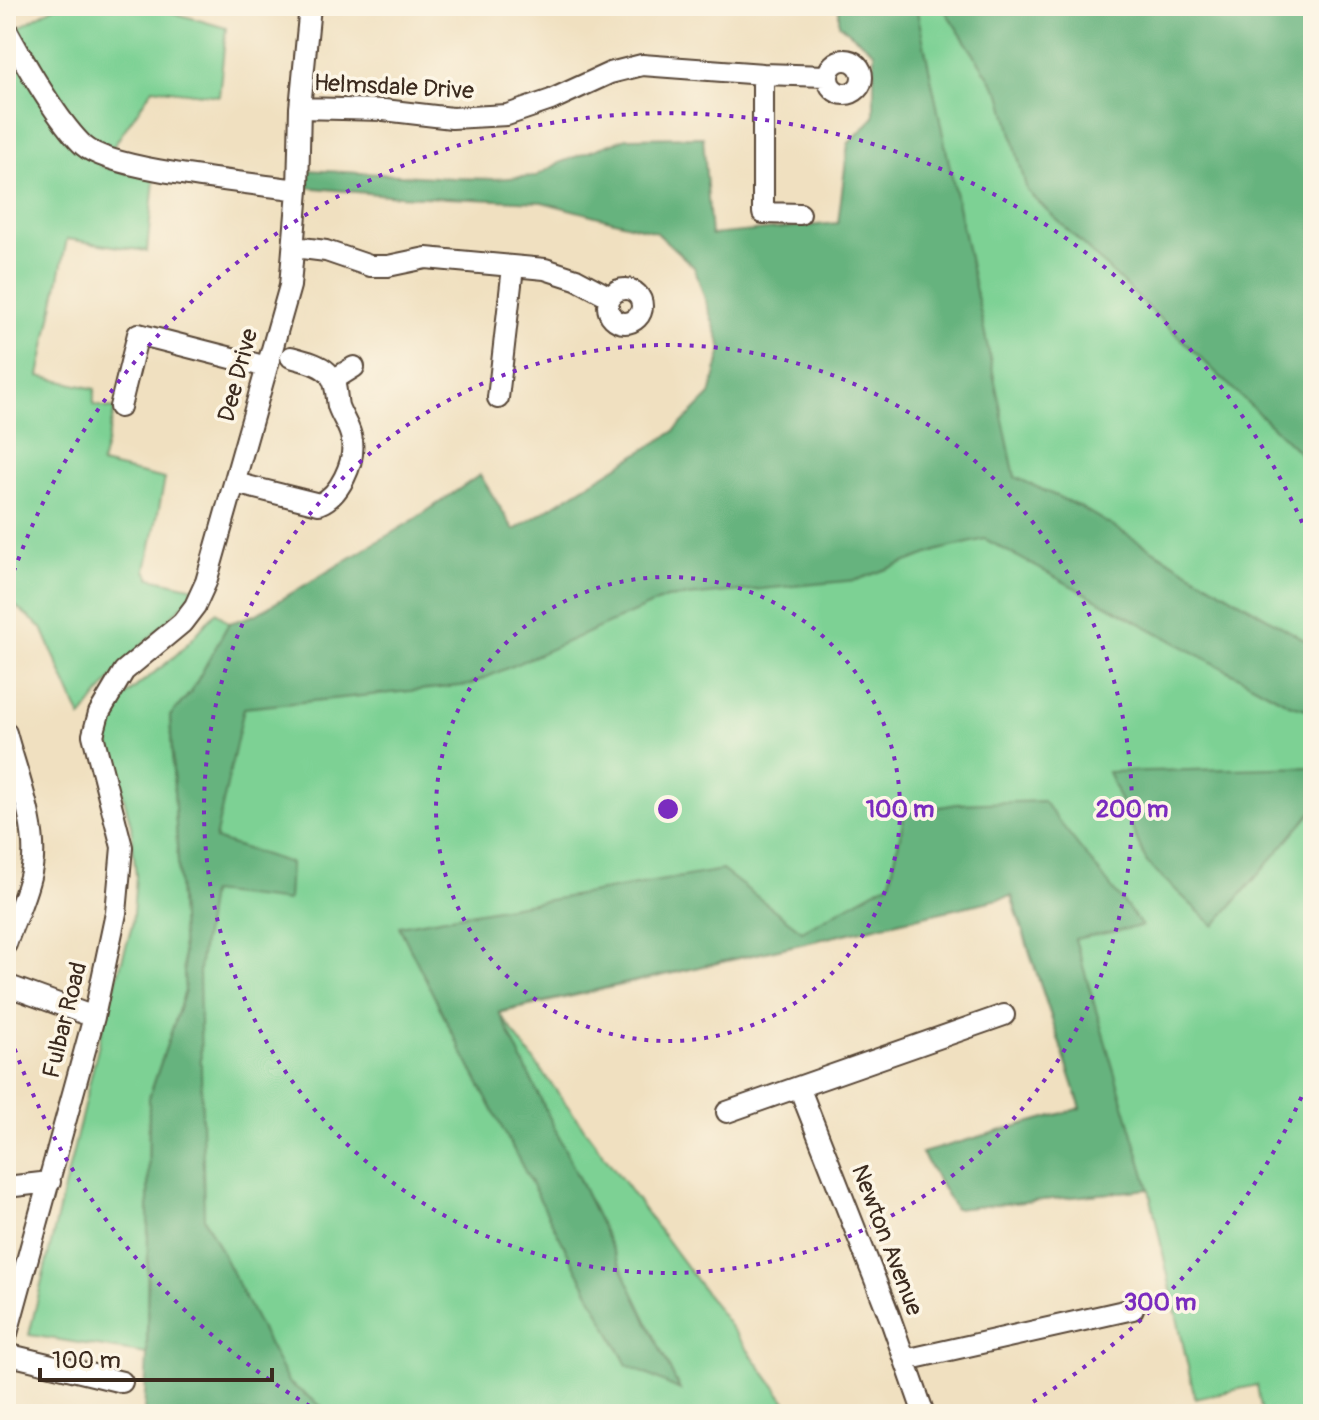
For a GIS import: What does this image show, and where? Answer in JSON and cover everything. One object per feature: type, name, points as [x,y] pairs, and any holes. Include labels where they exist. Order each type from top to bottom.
[{"type":"street","name":"Dee Drive","points":[[99,713],[124,671],[182,623],[195,606],[206,582],[290,286],[298,190],[300,108],[310,6]]},
{"type":"street","points":[[6,29],[75,136],[94,153],[129,164],[298,190]]},
{"type":"street","name":"Helmsdale Drive","points":[[300,108],[384,110],[481,118],[527,109],[625,68],[642,65],[826,76]]},
{"type":"street","points":[[763,74],[763,213],[800,214]]},
{"type":"street","points":[[294,247],[326,251],[370,266],[388,266],[426,258],[545,269],[576,279],[610,297]]},
{"type":"street","points":[[498,398],[513,267]]},
{"type":"street","points":[[120,407],[138,334],[267,367]]},
{"type":"street","points":[[235,483],[319,504],[332,496],[344,476],[353,451],[352,439],[340,410],[333,380],[320,367],[291,357]]},
{"type":"street","points":[[333,380],[354,367]]},
{"type":"street","name":"Fulbar Road","points":[[6,1337],[94,1017],[116,913],[122,847],[93,735],[99,713]]},
{"type":"street","points":[[6,733],[29,819],[32,868],[6,944]]},
{"type":"street","points":[[6,985],[94,1017]]},
{"type":"street","points":[[727,1112],[1004,1015]]},
{"type":"street","name":"Newton Avenue","points":[[799,1087],[889,1315],[924,1414]]},
{"type":"street","points":[[6,1187],[50,1182]]},
{"type":"street","points":[[905,1360],[1133,1309]]},
{"type":"street","points":[[6,1354],[122,1382]]},
{"type":"green space","points":[[56,6],[150,6],[226,28],[219,96],[153,88],[100,166],[154,180],[147,251],[67,239],[39,376],[95,389],[93,405],[115,409],[101,464],[165,479],[146,570],[150,578],[199,589],[121,666],[81,718],[42,628],[6,598],[6,35]]},
{"type":"green space","points":[[839,6],[916,6],[1015,477],[1080,507],[1313,645],[1313,711],[1289,704],[985,539],[939,550],[857,580],[666,598],[469,685],[244,708],[215,839],[290,863],[288,901],[210,892],[199,970],[204,1218],[288,1382],[332,1414],[144,1414],[149,1098],[185,991],[170,716],[191,692],[229,623],[255,615],[415,519],[480,475],[514,530],[673,432],[710,395],[722,349],[694,267],[656,232],[542,202],[398,196],[305,187],[307,170],[454,178],[536,176],[559,163],[626,138],[703,137],[711,235],[838,223],[848,144],[874,117],[874,52],[839,24]]},
{"type":"green space","points":[[883,6],[1313,6],[1313,1414],[1262,1414],[1257,1385],[1195,1399],[1149,1189],[955,1209],[922,1153],[1081,1108],[1011,896],[499,1013],[795,1414],[152,1414],[218,706],[880,487]]},
{"type":"green space","points":[[942,6],[1313,6],[1313,459],[1303,456],[1027,191],[1002,97]]},
{"type":"green space","points":[[216,612],[229,623],[191,692],[170,716],[185,991],[149,1098],[147,1354],[29,1335],[104,1022],[132,926],[136,876],[131,825],[106,730],[115,708],[124,698],[182,649]]},
{"type":"green space","points":[[1313,767],[1313,811],[1214,926],[1147,863],[1108,772]]},
{"type":"green space","points":[[1043,801],[1142,926],[1075,939],[1149,1189],[955,1209],[922,1153],[1081,1108],[1012,896],[499,1012],[680,1390],[627,1365],[399,926],[722,870],[802,931],[890,882],[905,813],[957,804]]}]
